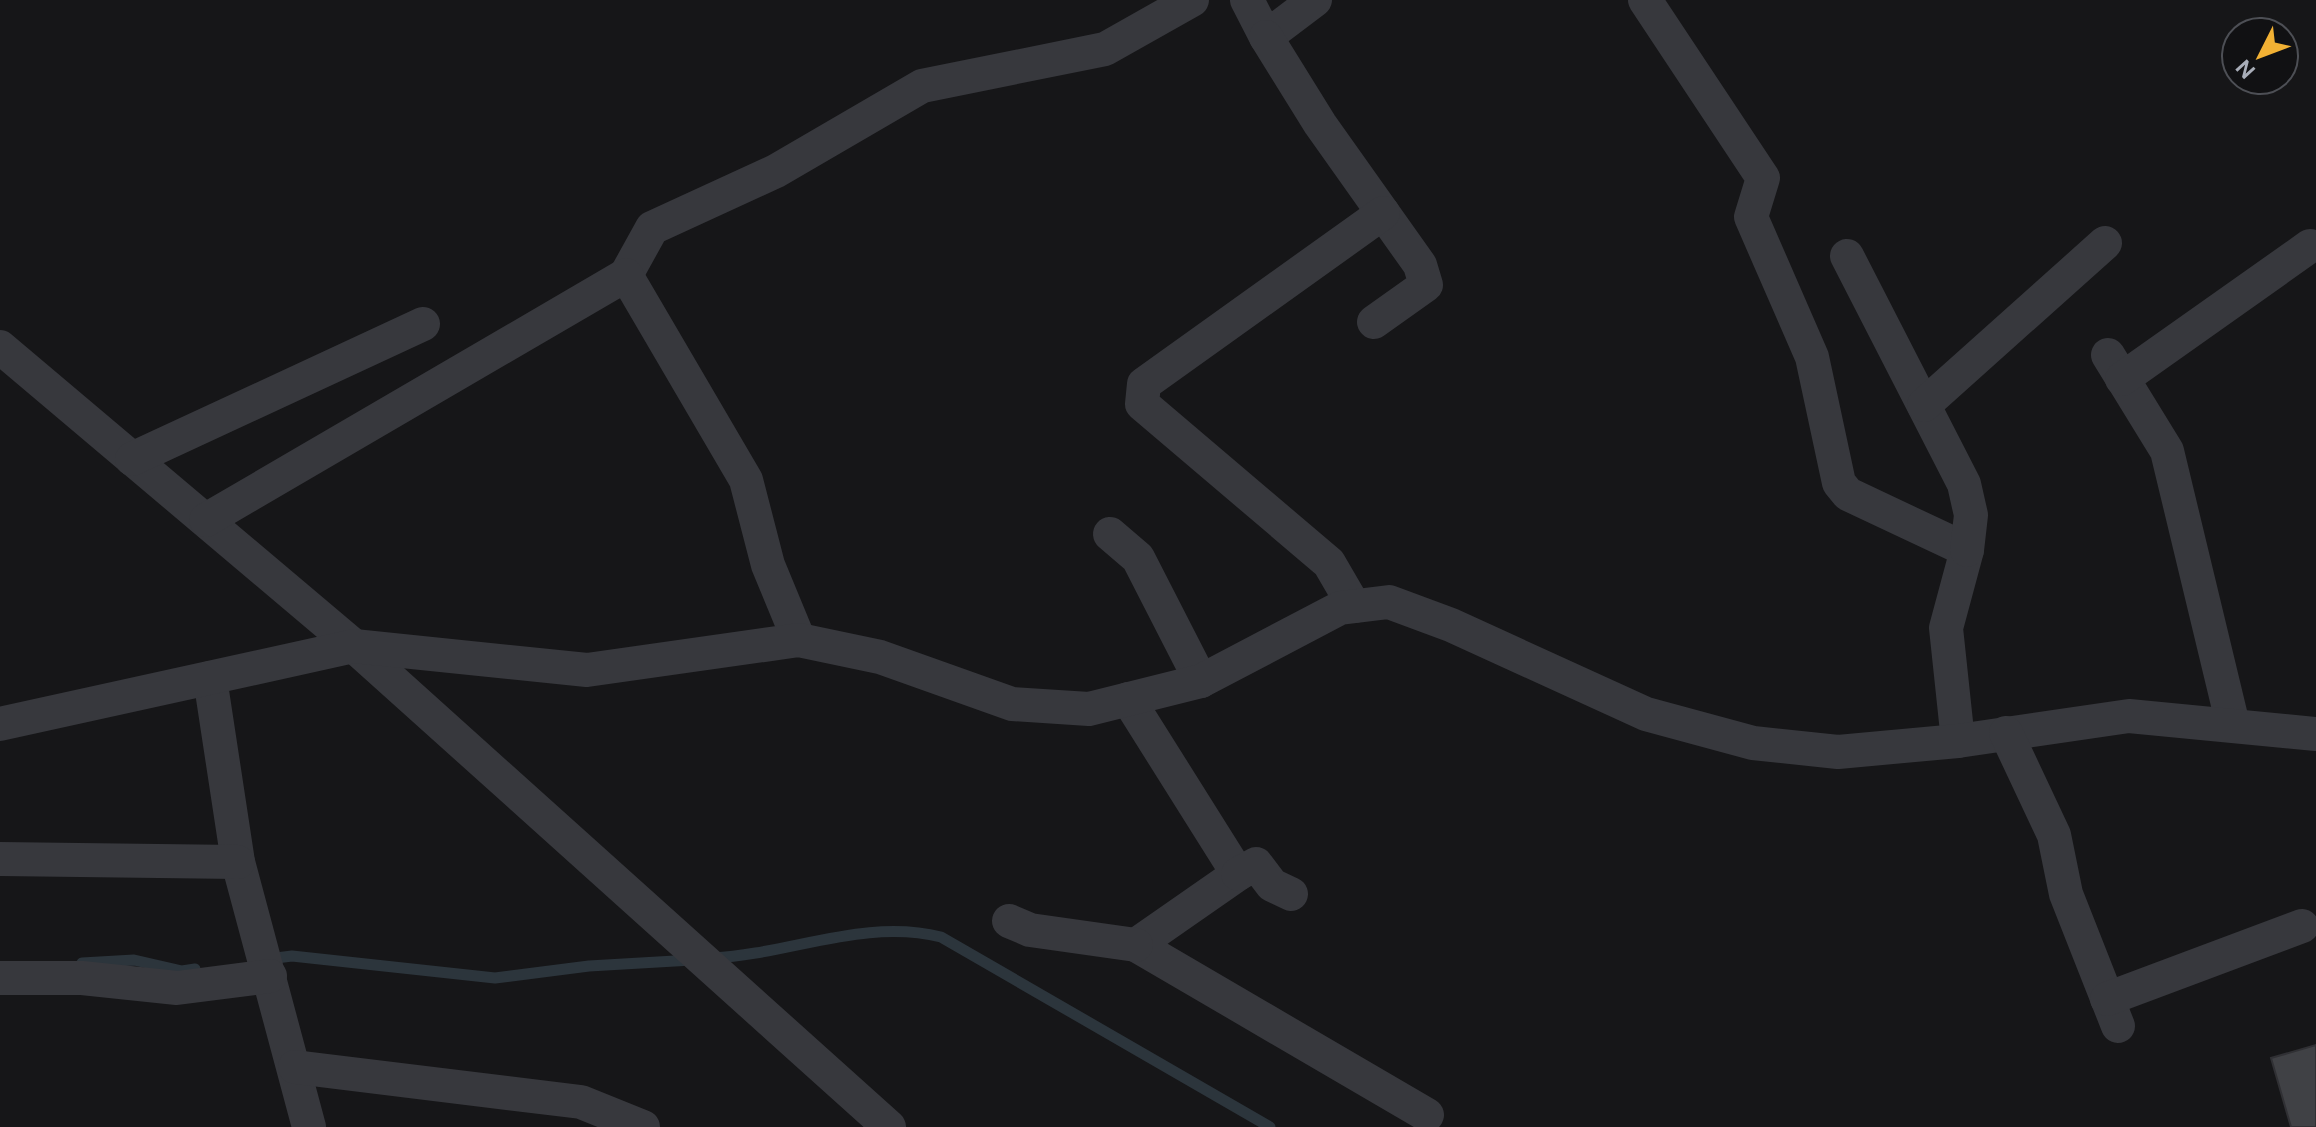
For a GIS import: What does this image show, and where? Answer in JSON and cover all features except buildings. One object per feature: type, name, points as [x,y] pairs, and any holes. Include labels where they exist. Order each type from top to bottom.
[{"type":"street","points":[[206,520],[626,275],[652,228],[776,171],[922,86],[1105,49],[1192,0]]},
{"type":"street","points":[[1247,0],[1320,124],[1420,265],[1426,285],[1374,322]]},
{"type":"street","points":[[1266,37],[1315,0]]},
{"type":"street","points":[[1645,0],[1763,178],[1751,217],[1812,357],[1839,483],[1848,494],[1967,550]]},
{"type":"street","points":[[1354,606],[1329,563],[1142,404],[1144,384],[1383,213]]},
{"type":"street","points":[[1924,405],[2105,243]]},
{"type":"street","points":[[2233,725],[2167,451],[2115,367],[2310,246]]},
{"type":"street","points":[[1847,256],[1964,484],[1971,515],[1967,550],[1946,628],[1958,741]]},
{"type":"street","points":[[626,275],[746,480],[768,565],[799,640]]},
{"type":"street","points":[[132,459],[423,324]]},
{"type":"street","points":[[0,347],[354,646],[889,1127]]},
{"type":"street","points":[[1110,534],[1138,558],[1201,681]]},
{"type":"street","points":[[0,724],[354,646],[587,670],[799,640],[880,657],[1012,704],[1089,709],[1201,681],[1340,608],[1389,602],[1451,625],[1646,714],[1753,743],[1838,752],[1958,741],[2129,716],[2316,734]]},
{"type":"street","points":[[210,678],[238,862],[309,1127]]},
{"type":"street","points":[[1128,699],[1238,874]]},
{"type":"street","points":[[2006,733],[2054,835],[2066,894],[2112,1012],[2302,926]]},
{"type":"street","points":[[0,859],[238,862]]},
{"type":"street","points":[[1136,945],[1256,864],[1272,885],[1291,894]]},
{"type":"street","points":[[1009,921],[1030,930],[1136,945],[1427,1115]]},
{"type":"street","points":[[0,978],[82,978],[177,988],[270,976]]},
{"type":"street","points":[[295,1067],[581,1102],[643,1127]]},
{"type":"waterway","points":[[713,958],[856,934],[913,932],[941,937],[1270,1127]]},
{"type":"waterway","points":[[268,959],[292,956],[495,978],[589,966],[692,960]]},
{"type":"waterway","points":[[82,963],[134,960],[182,971],[195,969]]}]
